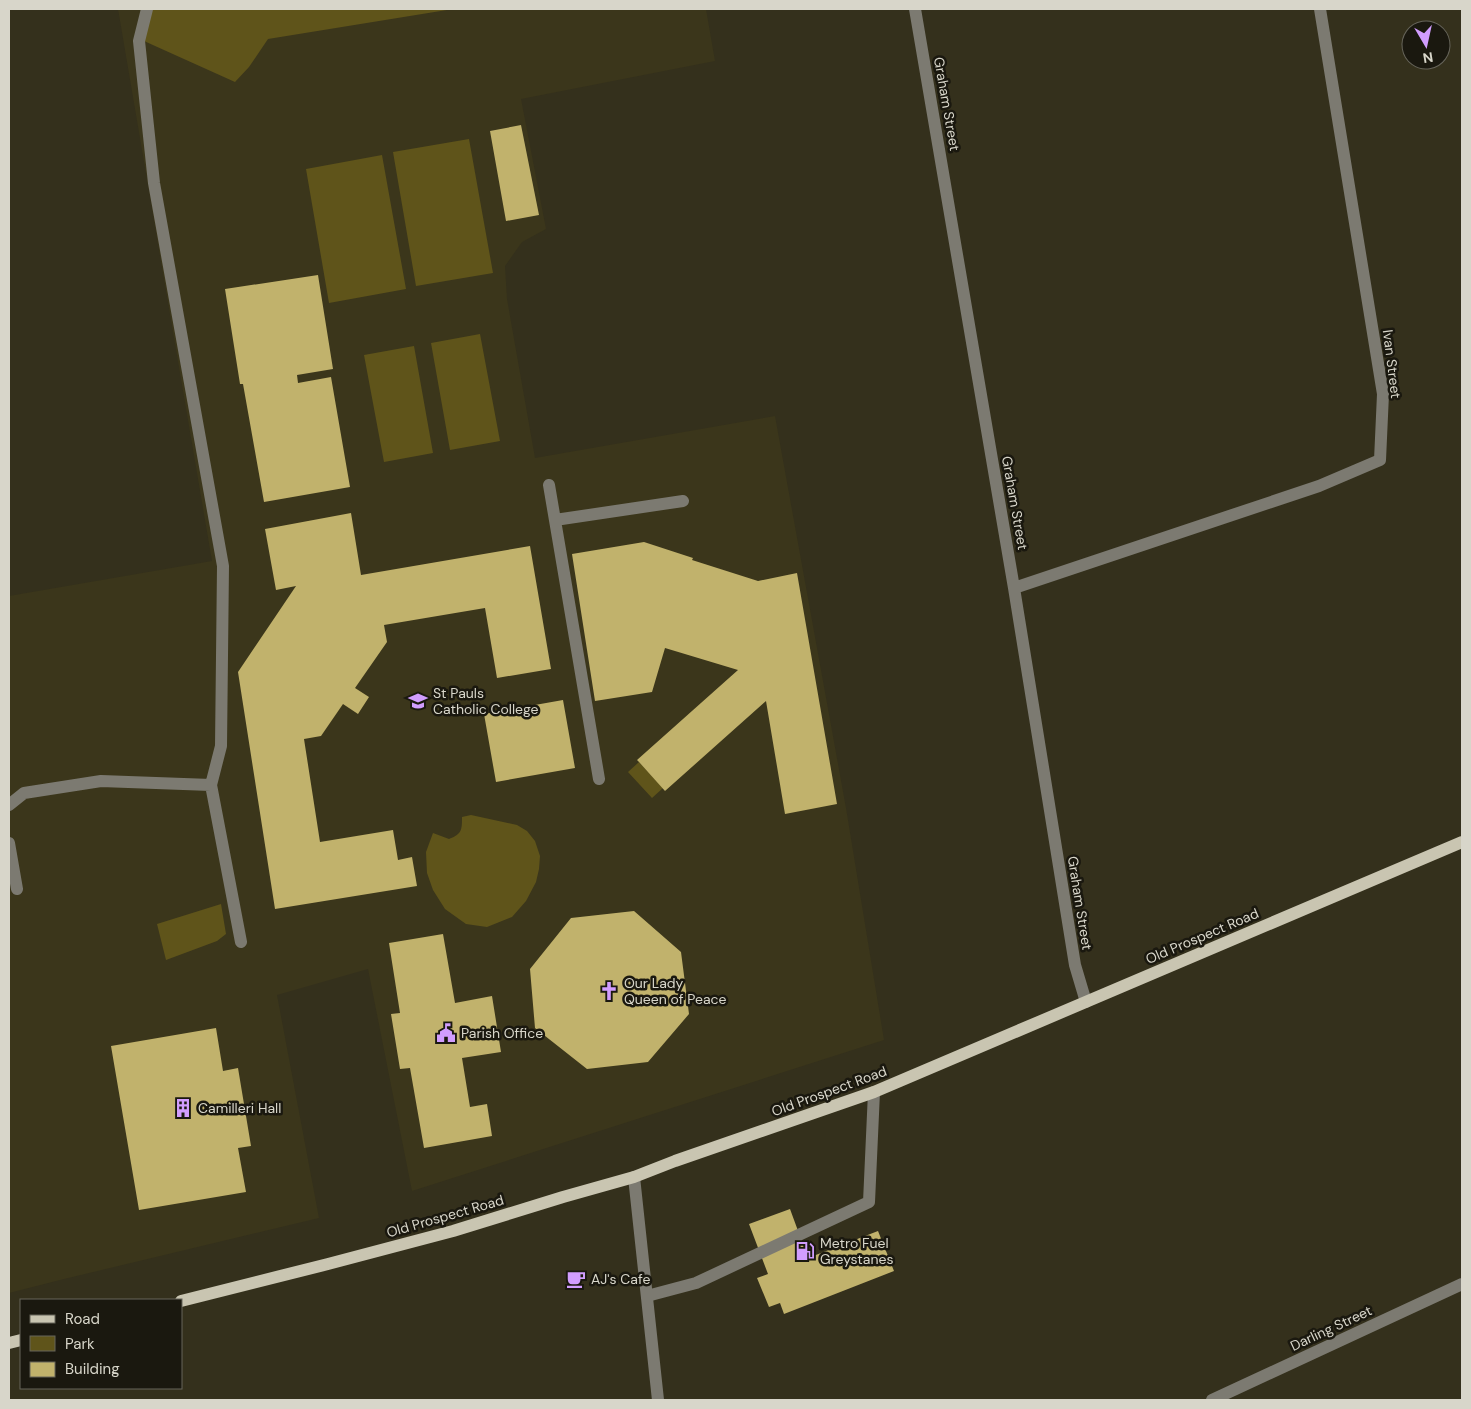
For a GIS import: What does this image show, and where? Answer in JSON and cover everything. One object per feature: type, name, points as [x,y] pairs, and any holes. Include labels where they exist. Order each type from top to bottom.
[{"type":"main road","name":"Old Prospect Road","points":[[182,1300],[453,1231],[634,1177],[874,1092],[1462,842]]},
{"type":"street","points":[[147,9],[139,41],[154,183],[223,566],[221,746],[211,785],[240,942]]},
{"type":"street","name":"Graham Street","points":[[915,9],[1014,588],[1075,965],[1086,1002]]},
{"type":"street","name":"Ivan Street","points":[[1014,588],[1320,486],[1380,460],[1383,394],[1320,9]]},
{"type":"street","points":[[549,485],[599,779]]},
{"type":"street","points":[[555,520],[683,501]]},
{"type":"street","points":[[9,805],[24,793],[101,781],[211,785]]},
{"type":"street","points":[[9,843],[17,889]]},
{"type":"street","points":[[647,1296],[696,1283],[869,1202],[874,1092]]},
{"type":"street","points":[[634,1177],[658,1400]]},
{"type":"street","name":"Darling Street","points":[[1212,1400],[1462,1284]]},
{"type":"shaded area","name":"St Pauls Catholic College","points":[[118,9],[706,9],[715,61],[521,99],[546,229],[522,242],[505,266],[507,299],[535,458],[775,416],[846,808],[884,1040],[412,1191],[368,969],[277,995],[319,1218],[9,1293],[9,596],[212,561]]},
{"type":"green space","points":[[152,9],[453,9],[268,39],[249,67],[235,82],[144,41]]},
{"type":"green space","points":[[469,139],[493,273],[416,286],[393,152]]},
{"type":"green space","points":[[382,155],[406,289],[329,303],[306,169]]},
{"type":"green space","points":[[480,334],[500,441],[450,450],[431,343]]},
{"type":"green space","points":[[414,346],[433,453],[384,462],[364,355]]},
{"type":"green space","points":[[639,762],[663,788],[652,798],[628,772]]},
{"type":"green space","points":[[471,815],[517,825],[527,831],[535,841],[540,856],[536,882],[526,901],[512,917],[487,927],[466,924],[445,909],[433,890],[427,873],[426,852],[433,833],[449,839],[460,831],[462,817]]},
{"type":"green space","points":[[221,904],[226,934],[217,941],[166,960],[157,924]]},
{"type":"building","points":[[521,125],[539,215],[506,221],[490,131]]},
{"type":"building","points":[[318,275],[333,369],[297,375],[298,383],[331,377],[350,487],[264,502],[243,384],[240,384],[225,289]]},
{"type":"building","points":[[351,513],[361,575],[530,546],[551,669],[497,678],[485,608],[384,625],[387,642],[355,688],[369,697],[358,714],[343,704],[321,736],[304,739],[320,842],[393,830],[398,860],[412,857],[417,886],[275,909],[238,672],[296,586],[276,590],[265,529]]},
{"type":"building","points":[[644,542],[758,581],[797,573],[837,804],[785,814],[766,701],[665,791],[637,760],[738,670],[665,648],[652,692],[595,701],[572,554]]},
{"type":"building","points":[[563,700],[575,768],[496,782],[484,714]]},
{"type":"building","name":"Our Lady Queen of Peace","points":[[634,911],[681,952],[689,1014],[648,1062],[587,1069],[535,1028],[530,969],[571,918]]},
{"type":"building","name":"Parish Office","points":[[443,934],[455,1003],[492,996],[501,1052],[462,1058],[470,1107],[487,1104],[492,1136],[424,1148],[410,1068],[400,1069],[391,1014],[400,1013],[389,943]]},
{"type":"building","name":"Camilleri Hall","points":[[216,1028],[223,1071],[238,1068],[251,1146],[238,1148],[246,1192],[139,1210],[111,1046]]},
{"type":"building","points":[[790,1209],[808,1258],[878,1231],[894,1271],[784,1314],[780,1303],[769,1307],[757,1278],[768,1274],[749,1224]]},
{"type":"place","name":"St Pauls Catholic College","points":[[418,701]]},
{"type":"place","name":"Our Lady Queen of Peace","points":[[609,991]]},
{"type":"place","name":"Parish Office","points":[[446,1033]]},
{"type":"place","name":"Camilleri Hall","points":[[183,1108]]},
{"type":"place","name":"Metro Fuel Greystanes","points":[[805,1251]]},
{"type":"place","name":"AJ's Cafe","points":[[576,1279]]}]
